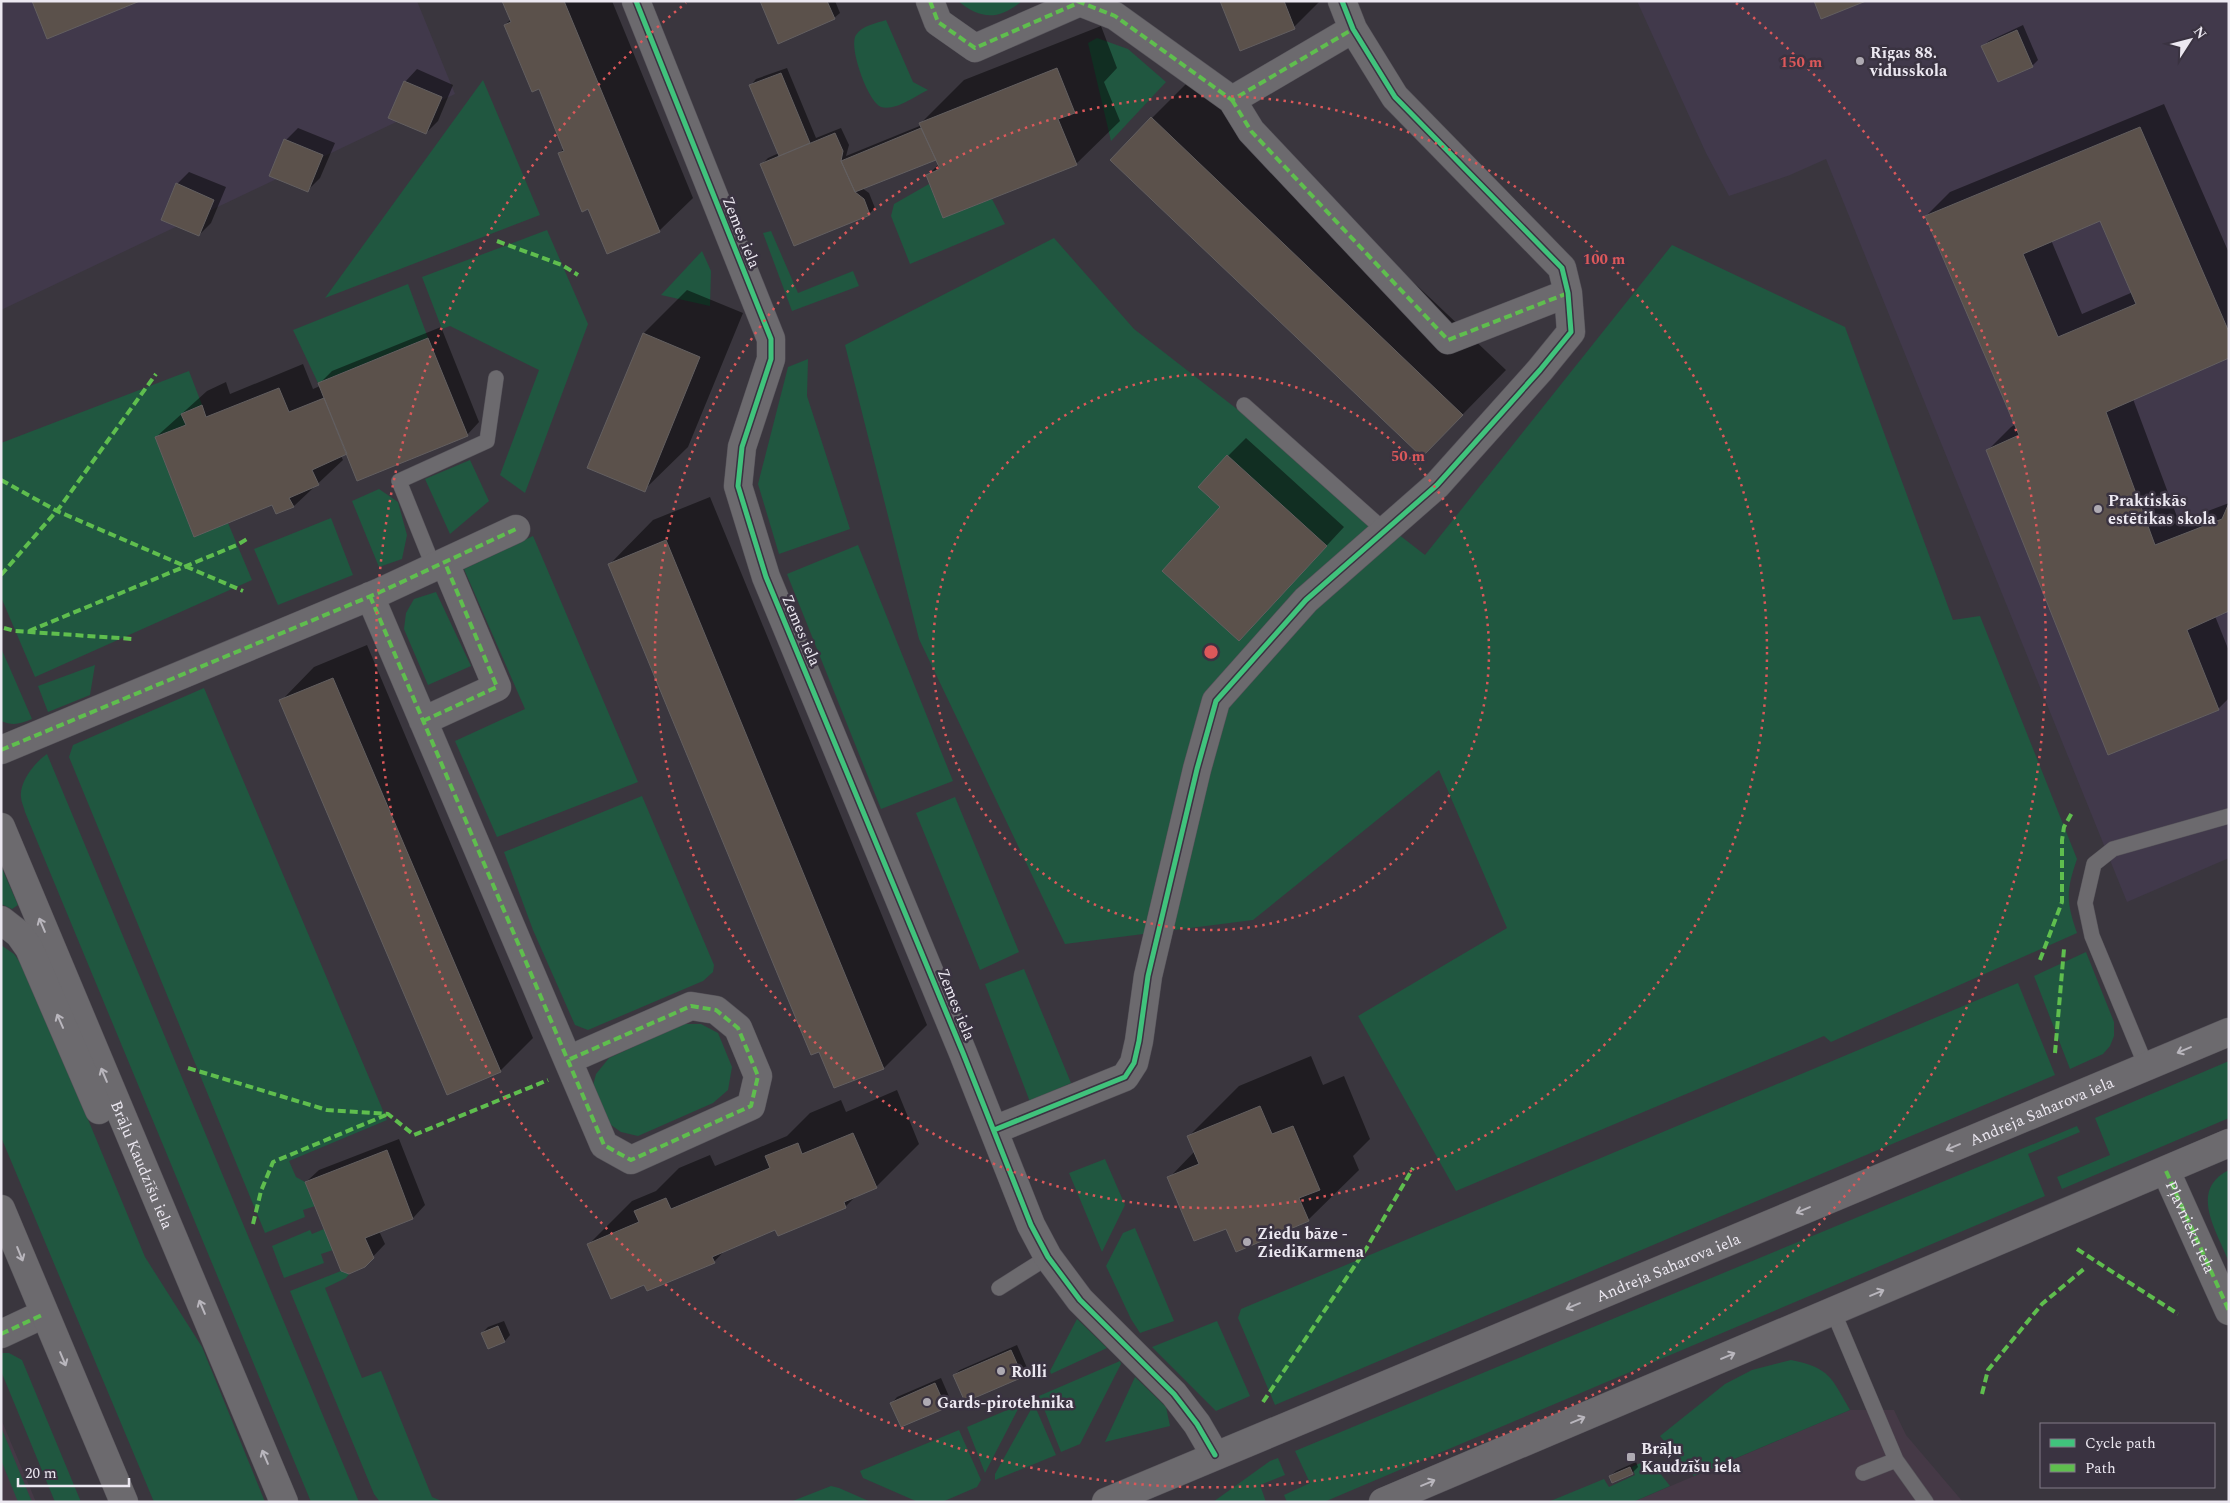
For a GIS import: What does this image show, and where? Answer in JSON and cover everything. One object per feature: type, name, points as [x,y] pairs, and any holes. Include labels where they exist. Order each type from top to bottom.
[{"type":"street","name":"Zemes iela","points":[[636,1],[771,339],[771,359],[742,447],[738,486],[764,571],[994,1130],[1031,1225],[1048,1258],[1080,1300],[1174,1394],[1197,1424],[1215,1455]]},
{"type":"street","points":[[930,1],[938,22],[975,48],[1077,2],[1115,16],[1232,100],[1251,131],[1448,340],[1568,292]]},
{"type":"street","points":[[994,1130],[1125,1077],[1134,1063],[1148,976],[1196,770],[1216,701],[1306,600],[1437,485],[1540,370],[1570,332],[1568,292],[1562,268],[1396,97],[1353,29],[1342,1]]},
{"type":"street","points":[[1232,100],[1353,29]]},
{"type":"street","points":[[1,750],[370,596],[516,529]]},
{"type":"street","points":[[423,720],[497,687],[440,565]]},
{"type":"street","points":[[370,596],[604,1146],[631,1160],[751,1106],[758,1076],[738,1028],[716,1010],[691,1006],[568,1060]]},
{"type":"street","name":"Brāļu Kaudzīšu iela","points":[[1,827],[284,1502]]},
{"type":"street","points":[[1,920],[19,934],[28,948],[153,1234],[167,1259],[190,1281]]},
{"type":"street","name":"Andreja Saharova iela","points":[[1106,1502],[2229,1032]]},
{"type":"street","points":[[1383,1502],[2229,1143]]},
{"type":"street","name":"Pļavnieku iela","points":[[2166,1171],[2229,1311]]},
{"type":"street","points":[[1,1209],[124,1502]]},
{"type":"street","points":[[1,1334],[44,1314]]},
{"type":"street","points":[[1128,1502],[1153,1482]]},
{"type":"lane","points":[[440,565],[399,482],[487,441],[496,378]]},
{"type":"lane","points":[[1244,405],[1384,530]]},
{"type":"lane","points":[[2146,1066],[2092,936],[2085,903],[2094,864],[2113,849],[2229,816]]},
{"type":"lane","points":[[999,1288],[1048,1258]]},
{"type":"lane","points":[[1834,1311],[1896,1460],[1926,1502]]},
{"type":"lane","points":[[1863,1473],[1896,1460]]},
{"type":"shaded area","points":[[1,1],[417,1],[455,94],[1,310]]},
{"type":"shaded area","name":"Praktiskās estētikas skola","points":[[1637,1],[2229,1],[2229,858],[2127,902],[1826,159],[1790,175],[1729,196],[1706,153]]},
{"type":"shaded area","points":[[1850,1410],[1894,1410],[1906,1435],[1963,1502],[1633,1502]]},
{"type":"shaded area","points":[[1,1419],[36,1502],[1,1502]]},
{"type":"green space","points":[[958,1],[1022,1],[1006,12],[990,15],[974,12]]},
{"type":"green space","points":[[886,20],[913,82],[928,90],[899,105],[887,108],[881,107],[876,103],[865,85],[857,62],[854,41],[858,32],[862,29]]},
{"type":"green space","points":[[1097,38],[1128,49],[1166,82],[1111,141],[1088,43]]},
{"type":"green space","points":[[483,80],[540,215],[325,298]]},
{"type":"green space","points":[[929,184],[943,217],[992,199],[1005,224],[910,264],[891,216],[894,204]]},
{"type":"green space","points":[[547,230],[588,324],[525,493],[500,475],[539,370],[450,326],[442,329],[422,277]]},
{"type":"green space","points":[[771,231],[798,293],[853,271],[859,286],[792,311],[763,233]]},
{"type":"green space","points":[[1054,238],[1134,329],[1425,555],[1672,245],[1845,327],[1953,620],[1980,616],[2077,859],[2069,888],[2069,904],[2077,933],[1831,1042],[1824,1036],[1456,1191],[1358,1016],[1507,928],[1439,770],[1253,920],[1065,944],[919,639],[845,345]]},
{"type":"green space","points":[[702,251],[711,271],[710,306],[661,295]]},
{"type":"green space","points":[[408,284],[428,338],[318,383],[293,330]]},
{"type":"green space","points":[[808,359],[807,396],[850,529],[779,554],[758,484],[788,367]]},
{"type":"green space","points":[[189,371],[202,405],[181,414],[186,425],[155,437],[194,536],[228,523],[252,580],[35,677],[1,597],[1,443]]},
{"type":"green space","points":[[470,460],[489,501],[450,534],[425,479]]},
{"type":"green space","points":[[379,489],[398,502],[407,535],[402,559],[379,567],[352,501]]},
{"type":"green space","points":[[331,518],[353,575],[278,605],[254,549]]},
{"type":"green space","points":[[533,536],[638,782],[497,837],[455,741],[525,709],[464,569]]},
{"type":"green space","points":[[858,545],[953,781],[881,809],[787,574]]},
{"type":"green space","points":[[436,592],[471,666],[428,685],[404,629],[406,613],[414,599]]},
{"type":"green space","points":[[1,648],[32,719],[24,722],[13,724],[1,721]]},
{"type":"green space","points":[[95,665],[90,695],[48,712],[38,686]]},
{"type":"green space","points":[[204,688],[387,1120],[289,1161],[296,1177],[305,1182],[315,1206],[303,1210],[305,1217],[265,1233],[69,757],[73,745]]},
{"type":"green space","points":[[47,754],[359,1502],[311,1502],[25,812],[21,791],[25,779],[33,767]]},
{"type":"green space","points":[[642,796],[714,965],[713,972],[703,981],[588,1030],[575,1025],[533,930],[504,852]]},
{"type":"green space","points":[[955,797],[1019,952],[980,970],[916,813]]},
{"type":"green space","points":[[1,866],[18,905],[12,909],[1,904]]},
{"type":"green space","points":[[1,945],[14,954],[27,972],[145,1257],[202,1347],[265,1502],[154,1502],[1,1137]]},
{"type":"green space","points":[[2086,952],[2114,1022],[2114,1036],[2110,1046],[2103,1054],[2070,1069],[2034,976]]},
{"type":"green space","points":[[1024,969],[1071,1083],[1030,1102],[985,984]]},
{"type":"green space","points":[[2018,983],[2055,1075],[1275,1405],[1238,1318],[1241,1309]]},
{"type":"green space","points":[[683,1024],[701,1024],[718,1033],[732,1067],[728,1090],[713,1103],[638,1136],[621,1132],[604,1120],[591,1093],[596,1074],[609,1058]]},
{"type":"green space","points":[[2229,1061],[2229,1118],[2062,1189],[2057,1177],[2110,1155],[2095,1118]]},
{"type":"green space","points":[[2077,1126],[2080,1132],[2028,1154],[2045,1196],[1324,1502],[1287,1502],[1284,1495],[1310,1483],[1295,1451]]},
{"type":"green space","points":[[1105,1159],[1125,1205],[1102,1252],[1069,1173]]},
{"type":"green space","points":[[2229,1170],[2229,1262],[2213,1225],[2208,1200],[2210,1188],[2217,1178]]},
{"type":"green space","points":[[1135,1228],[1174,1321],[1140,1333],[1131,1319],[1106,1266],[1123,1233]]},
{"type":"green space","points":[[324,1229],[333,1250],[321,1254],[324,1263],[284,1278],[272,1246],[310,1230],[312,1234]]},
{"type":"green space","points":[[341,1271],[349,1274],[346,1278],[325,1288],[362,1378],[381,1371],[432,1497],[444,1502],[380,1502],[374,1494],[290,1291]]},
{"type":"green space","points":[[1077,1319],[1107,1348],[1051,1374],[1050,1371]]},
{"type":"green space","points":[[1217,1321],[1250,1396],[1216,1411],[1152,1347]]},
{"type":"green space","points":[[1,1353],[9,1353],[22,1360],[81,1502],[55,1502],[1,1371]]},
{"type":"green space","points":[[1791,1360],[1814,1367],[1828,1376],[1850,1410],[1694,1476],[1660,1436],[1725,1384],[1752,1370]]},
{"type":"green space","points":[[1120,1361],[1121,1364],[1080,1444],[1061,1452],[1039,1396]]},
{"type":"green space","points":[[1135,1377],[1166,1407],[1170,1426],[1105,1442]]},
{"type":"green space","points":[[1034,1404],[1056,1455],[995,1480],[995,1474]]},
{"type":"green space","points":[[1019,1405],[1017,1411],[985,1473],[967,1427]]},
{"type":"green space","points":[[1,1427],[32,1502],[18,1502],[1,1460]]},
{"type":"green space","points":[[959,1430],[981,1480],[977,1487],[942,1502],[918,1502],[863,1478],[860,1471]]},
{"type":"green space","points":[[1278,1458],[1285,1475],[1260,1485],[1266,1502],[1213,1502],[1270,1461]]},
{"type":"green space","points":[[1649,1459],[1670,1486],[1633,1502],[1548,1502],[1604,1479],[1609,1487],[1635,1475],[1632,1467]]},
{"type":"green space","points":[[831,1486],[871,1502],[790,1502]]},
{"type":"building","points":[[32,1],[140,1],[47,39]]},
{"type":"building","points":[[502,1],[564,1],[660,232],[607,254],[588,209],[582,212],[558,153],[564,151],[539,89],[532,92],[504,25],[511,22]]},
{"type":"building","points":[[760,1],[827,1],[835,19],[778,44]]},
{"type":"building","points":[[1220,1],[1284,1],[1295,29],[1240,51]]},
{"type":"building","points":[[1814,1],[1866,1],[1821,19]]},
{"type":"building","points":[[2017,30],[2033,67],[1998,82],[1981,46]]},
{"type":"building","points":[[1057,68],[1075,113],[1058,119],[1077,165],[943,218],[926,175],[940,169],[919,123]]},
{"type":"building","points":[[781,73],[810,143],[779,156],[749,85]]},
{"type":"building","points":[[404,81],[442,97],[426,134],[388,118]]},
{"type":"building","points":[[1151,117],[1463,415],[1422,457],[1110,160]]},
{"type":"building","points":[[2140,127],[2229,332],[2229,358],[2106,412],[2155,545],[2222,519],[2229,503],[2229,611],[2187,630],[2219,710],[2108,755],[1986,450],[2019,435],[1925,216]],"holes":[[[2100,221],[2136,304],[2058,337],[2023,254]]]},
{"type":"building","points":[[921,128],[936,160],[855,192],[841,161]]},
{"type":"building","points":[[835,133],[843,151],[841,161],[855,192],[864,199],[870,215],[794,246],[760,164]]},
{"type":"building","points":[[284,139],[323,155],[308,192],[269,176]]},
{"type":"building","points":[[176,183],[214,200],[199,236],[161,220]]},
{"type":"building","points":[[643,333],[700,357],[645,492],[587,468]]},
{"type":"building","points":[[428,338],[468,436],[357,481],[318,383]]},
{"type":"building","points":[[279,388],[289,412],[324,398],[347,454],[312,470],[319,485],[289,498],[294,507],[276,514],[272,505],[194,537],[155,437],[186,425],[181,414],[202,405],[206,417]]},
{"type":"building","points":[[1227,455],[1327,546],[1239,641],[1162,571],[1220,507],[1198,487]]},
{"type":"building","points":[[666,540],[884,1069],[834,1088],[819,1052],[811,1055],[608,564]]},
{"type":"building","points":[[333,678],[501,1072],[447,1095],[279,700]]},
{"type":"building","points":[[1260,1106],[1272,1134],[1293,1126],[1320,1190],[1299,1198],[1309,1221],[1236,1252],[1226,1229],[1194,1241],[1167,1177],[1199,1164],[1187,1136]]},
{"type":"building","points":[[853,1133],[877,1188],[844,1202],[846,1208],[778,1236],[775,1230],[712,1257],[715,1263],[647,1291],[644,1285],[611,1299],[587,1244],[639,1222],[634,1211],[666,1198],[671,1209],[770,1168],[765,1156],[798,1143],[802,1154]]},
{"type":"building","points":[[387,1150],[413,1219],[365,1238],[374,1258],[365,1267],[349,1274],[341,1271],[305,1182]]},
{"type":"building","points":[[498,1326],[505,1342],[488,1349],[481,1333]]},
{"type":"building","points":[[1011,1350],[1023,1377],[965,1402],[953,1375]]},
{"type":"building","points":[[935,1383],[946,1408],[901,1427],[890,1403]]},
{"type":"building","points":[[1630,1467],[1633,1474],[1612,1483],[1609,1476]]},
{"type":"marked path","points":[[930,1],[938,22],[975,48],[1078,3]]},
{"type":"marked path","points":[[1077,1],[1115,16],[1232,100],[1353,29]]},
{"type":"marked path","points":[[1232,100],[1251,131],[1448,340],[1568,293]]},
{"type":"marked path","points":[[497,241],[562,265],[578,275]]},
{"type":"marked path","points":[[1,575],[60,507],[156,374]]},
{"type":"marked path","points":[[1,480],[57,511],[243,591]]},
{"type":"marked path","points":[[1,750],[378,593],[516,529]]},
{"type":"marked path","points":[[29,631],[237,545],[247,539]]},
{"type":"marked path","points":[[423,721],[497,687],[445,563]]},
{"type":"marked path","points":[[370,596],[604,1145],[631,1160],[751,1106],[758,1076],[738,1028],[716,1010],[691,1006],[568,1060]]},
{"type":"marked path","points":[[4,628],[15,631],[133,639]]},
{"type":"marked path","points":[[2040,960],[2062,902],[2062,840],[2064,827],[2073,811]]},
{"type":"marked path","points":[[2055,1053],[2064,949]]},
{"type":"marked path","points":[[188,1068],[327,1110],[388,1114],[414,1135],[548,1080]]},
{"type":"marked path","points":[[253,1224],[261,1191],[273,1162],[386,1115]]},
{"type":"marked path","points":[[1263,1402],[1366,1249],[1413,1168]]},
{"type":"marked path","points":[[2166,1171],[2229,1311]]},
{"type":"marked path","points":[[2077,1249],[2178,1314]]},
{"type":"marked path","points":[[1982,1394],[1988,1370],[2042,1304],[2085,1268]]},
{"type":"marked path","points":[[1,1334],[44,1314]]},
{"type":"cycle path","points":[[636,1],[771,339],[771,359],[742,447],[738,486],[766,577],[963,1053],[1031,1225],[1048,1257],[1080,1300],[1174,1394],[1197,1424],[1215,1455]]},
{"type":"cycle path","points":[[994,1130],[1125,1077],[1134,1063],[1148,976],[1197,769],[1216,701],[1306,600],[1437,485],[1540,370],[1571,332],[1568,293],[1562,268],[1395,97],[1353,29],[1342,1]]},
{"type":"place","name":"Rīgas 88. vidusskola","points":[[1860,61]]},
{"type":"place","name":"Praktiskās estētikas skola","points":[[2098,509]]},
{"type":"place","name":"Ziedu bāze - ZiediKarmena","points":[[1247,1242]]},
{"type":"place","name":"Rolli","points":[[1001,1371]]},
{"type":"place","name":"Gards-pirotehnika","points":[[927,1402]]},
{"type":"place","name":"Brāļu Kaudzīšu iela","points":[[1631,1457]]}]
